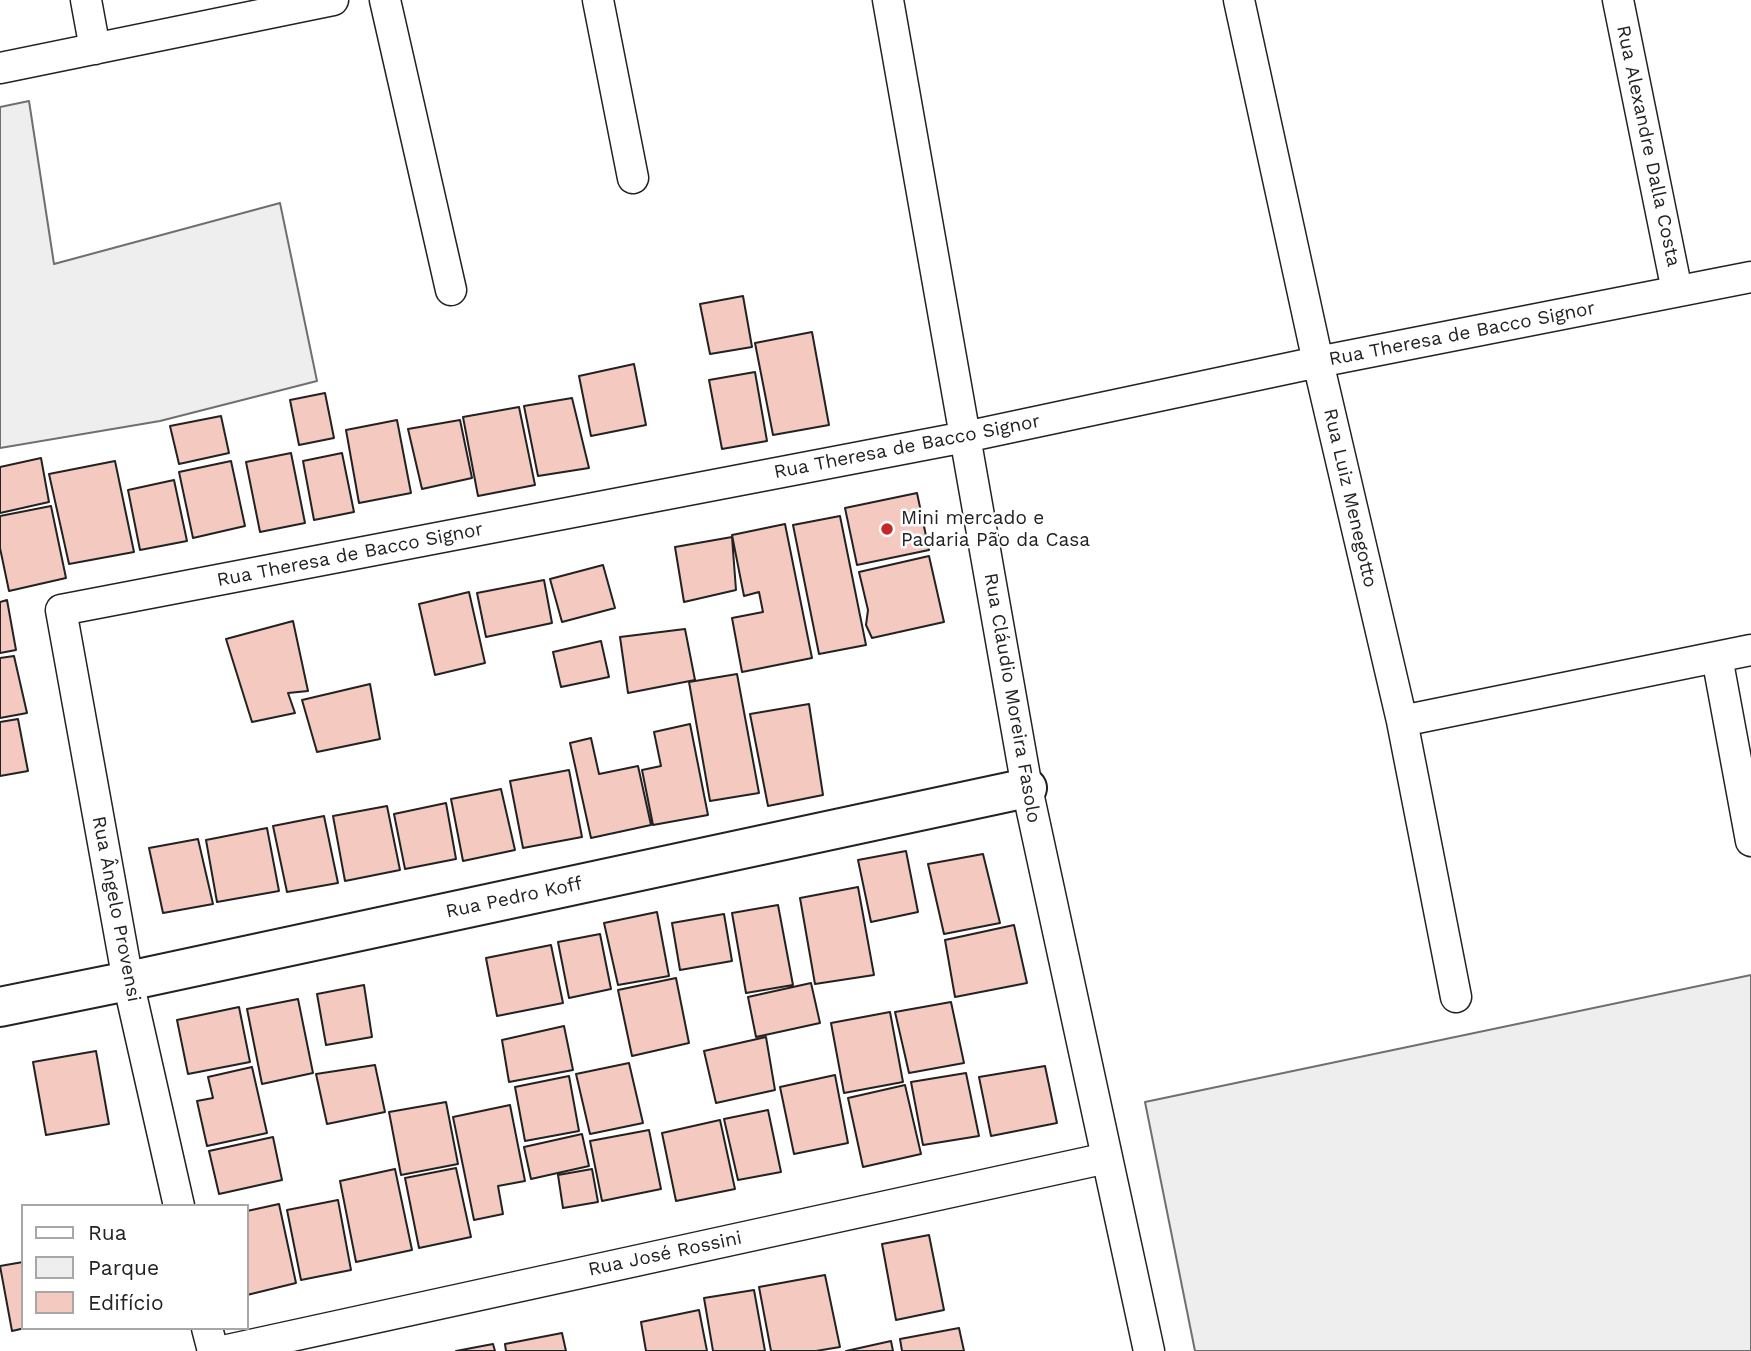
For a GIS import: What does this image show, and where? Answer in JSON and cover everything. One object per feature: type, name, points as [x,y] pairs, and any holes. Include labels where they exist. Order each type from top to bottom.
[{"type":"street","points":[[86,0],[94,49]]},
{"type":"street","points":[[0,68],[333,0]]},
{"type":"street","points":[[384,0],[452,290]]},
{"type":"street","points":[[598,0],[633,178]]},
{"type":"street","name":"Rua Cláudio Moreira Fasolo","points":[[888,0],[1027,788],[1149,1351]]},
{"type":"street","name":"Rua Luiz Menegotto","points":[[1240,0],[1318,362],[1402,721],[1456,997]]},
{"type":"street","name":"Rua Alexandre Dalla Costa","points":[[1618,0],[1677,292]]},
{"type":"street","name":"Rua Theresa de Bacco Signor","points":[[61,610],[965,437],[1318,362],[1751,276]]},
{"type":"street","name":"Rua Ângelo Provensi","points":[[61,610],[128,981],[179,1204]]},
{"type":"street","points":[[1402,721],[1751,650]]},
{"type":"street","points":[[1717,657],[1751,841]]},
{"type":"street","name":"Rua Pedro Koff","points":[[0,1007],[1027,788]]},
{"type":"street","name":"Rua José Rossini","points":[[223,1351],[1107,1158]]},
{"type":"street","points":[[208,1330],[213,1351]]},
{"type":"green space","points":[[29,101],[54,264],[280,203],[317,381],[160,421],[0,448],[0,107]]},
{"type":"green space","points":[[1751,975],[1751,1351],[1195,1351],[1145,1102]]},
{"type":"building","points":[[743,296],[752,347],[710,354],[700,304]]},
{"type":"building","points":[[812,332],[829,425],[773,435],[755,343]]},
{"type":"building","points":[[634,364],[646,425],[591,436],[579,376]]},
{"type":"building","points":[[755,372],[767,441],[722,449],[709,380]]},
{"type":"building","points":[[325,393],[334,438],[299,445],[290,400]]},
{"type":"building","points":[[572,398],[589,468],[538,476],[524,406]]},
{"type":"building","points":[[519,407],[535,485],[478,496],[463,417]]},
{"type":"building","points":[[221,416],[229,453],[179,464],[170,426]]},
{"type":"building","points":[[397,420],[411,493],[359,503],[346,430]]},
{"type":"building","points":[[460,420],[472,478],[422,489],[408,429]]},
{"type":"building","points":[[291,453],[305,523],[260,532],[246,462]]},
{"type":"building","points":[[342,453],[354,512],[314,520],[303,461]]},
{"type":"building","points":[[41,458],[49,502],[0,513],[0,467]]},
{"type":"building","points":[[115,461],[134,552],[69,564],[49,474]]},
{"type":"building","points":[[231,461],[245,526],[193,538],[179,472]]},
{"type":"building","points":[[174,480],[187,541],[140,550],[128,490]]},
{"type":"building","name":"Mini mercado e Padaria Pão da Casa","points":[[917,493],[929,550],[857,565],[845,508]]},
{"type":"building","points":[[51,506],[66,578],[9,591],[0,548],[0,516]]},
{"type":"building","points":[[840,516],[866,645],[819,654],[793,525]]},
{"type":"building","points":[[785,524],[812,658],[742,672],[732,618],[763,612],[759,592],[744,596],[732,535]]},
{"type":"building","points":[[732,537],[736,590],[684,602],[675,547]]},
{"type":"building","points":[[929,556],[944,622],[872,638],[866,625],[868,610],[859,572]]},
{"type":"building","points":[[603,565],[615,608],[562,622],[550,579]]},
{"type":"building","points":[[544,580],[552,623],[486,637],[477,593]]},
{"type":"building","points":[[469,592],[485,663],[435,675],[419,604]]},
{"type":"building","points":[[7,600],[16,650],[0,653],[0,602]]},
{"type":"building","points":[[293,621],[308,691],[288,693],[295,713],[252,722],[226,639]]},
{"type":"building","points":[[685,629],[695,680],[628,693],[620,637]]},
{"type":"building","points":[[601,641],[609,677],[561,687],[553,652]]},
{"type":"building","points":[[14,656],[27,713],[0,718],[0,658]]},
{"type":"building","points":[[737,674],[759,793],[710,801],[689,682]]},
{"type":"building","points":[[370,684],[380,739],[317,752],[302,700]]},
{"type":"building","points":[[809,704],[823,795],[768,806],[750,714]]},
{"type":"building","points":[[18,719],[28,771],[0,776],[0,722]]},
{"type":"building","points":[[690,724],[708,815],[653,825],[642,770],[661,766],[654,732]]},
{"type":"building","points":[[591,738],[599,774],[638,766],[651,825],[591,838],[570,743]]},
{"type":"building","points":[[569,770],[582,837],[523,848],[510,781]]},
{"type":"building","points":[[501,789],[515,850],[463,861],[451,799]]},
{"type":"building","points":[[446,803],[456,859],[405,869],[394,814]]},
{"type":"building","points":[[387,806],[400,870],[345,881],[333,816]]},
{"type":"building","points":[[324,816],[338,883],[287,892],[273,826]]},
{"type":"building","points":[[267,828],[279,891],[217,902],[206,840]]},
{"type":"building","points":[[198,839],[213,904],[163,913],[149,848]]},
{"type":"building","points":[[906,851],[918,912],[871,922],[858,860]]},
{"type":"building","points":[[983,854],[1000,923],[944,934],[928,864]]},
{"type":"building","points":[[858,887],[874,975],[815,984],[800,898]]},
{"type":"building","points":[[778,905],[793,985],[746,993],[732,913]]},
{"type":"building","points":[[657,912],[669,976],[618,985],[604,923]]},
{"type":"building","points":[[724,914],[732,961],[680,970],[672,923]]},
{"type":"building","points":[[1014,925],[1027,983],[955,997],[945,940]]},
{"type":"building","points":[[600,934],[611,989],[569,998],[558,942]]},
{"type":"building","points":[[551,945],[563,1003],[497,1016],[486,958]]},
{"type":"building","points":[[676,978],[689,1043],[632,1056],[618,990]]},
{"type":"building","points":[[811,983],[820,1023],[756,1037],[748,997]]},
{"type":"building","points":[[364,985],[372,1037],[326,1045],[317,994]]},
{"type":"building","points":[[298,999],[313,1073],[262,1084],[247,1009]]},
{"type":"building","points":[[951,1002],[964,1063],[909,1073],[895,1012]]},
{"type":"building","points":[[239,1007],[250,1062],[188,1074],[177,1020]]},
{"type":"building","points":[[890,1012],[903,1082],[844,1093],[831,1023]]},
{"type":"building","points":[[564,1026],[573,1070],[509,1082],[502,1040]]},
{"type":"building","points":[[766,1037],[775,1090],[716,1103],[704,1051]]},
{"type":"building","points":[[96,1051],[109,1124],[46,1135],[33,1062]]},
{"type":"building","points":[[629,1063],[643,1123],[590,1134],[576,1074]]},
{"type":"building","points":[[375,1065],[385,1112],[327,1124],[316,1074]]},
{"type":"building","points":[[1045,1066],[1057,1123],[991,1136],[979,1077]]},
{"type":"building","points":[[252,1067],[267,1133],[207,1146],[197,1101],[213,1098],[208,1077]]},
{"type":"building","points":[[966,1073],[979,1136],[923,1145],[911,1082]]},
{"type":"building","points":[[835,1075],[848,1143],[794,1154],[780,1087]]},
{"type":"building","points":[[569,1076],[579,1131],[525,1141],[515,1087]]},
{"type":"building","points":[[905,1085],[921,1154],[863,1167],[848,1098]]},
{"type":"building","points":[[446,1102],[458,1164],[401,1175],[389,1112]]},
{"type":"building","points":[[510,1105],[525,1181],[498,1186],[503,1214],[474,1220],[453,1117]]},
{"type":"building","points":[[768,1110],[781,1172],[738,1180],[724,1119]]},
{"type":"building","points":[[720,1120],[735,1189],[676,1201],[662,1133]]},
{"type":"building","points":[[649,1130],[661,1189],[602,1201],[590,1141]]},
{"type":"building","points":[[582,1134],[589,1166],[531,1179],[524,1147]]},
{"type":"building","points":[[273,1137],[282,1180],[219,1194],[209,1151]]},
{"type":"building","points":[[456,1168],[471,1237],[419,1248],[405,1178]]},
{"type":"building","points":[[395,1169],[412,1250],[356,1262],[340,1181]]},
{"type":"building","points":[[592,1169],[598,1202],[563,1208],[558,1175]]},
{"type":"building","points":[[338,1200],[351,1270],[301,1280],[287,1210]]},
{"type":"building","points":[[279,1204],[296,1283],[248,1295],[248,1211]]},
{"type":"building","points":[[929,1235],[944,1310],[896,1320],[882,1244]]},
{"type":"building","points":[[21,1262],[21,1329],[12,1331],[0,1266]]},
{"type":"building","points":[[825,1275],[840,1347],[816,1351],[771,1351],[759,1287]]},
{"type":"building","points":[[754,1290],[765,1351],[713,1351],[704,1298]]},
{"type":"building","points":[[699,1310],[707,1351],[646,1351],[641,1322]]},
{"type":"building","points":[[959,1328],[964,1351],[902,1351],[900,1339]]},
{"type":"building","points":[[562,1333],[566,1351],[506,1351],[505,1344]]},
{"type":"building","points":[[891,1341],[893,1351],[846,1351]]},
{"type":"building","points":[[493,1344],[495,1351],[456,1351]]},
{"type":"place","name":"Mini mercado e Padaria Pão da Casa","points":[[887,529]]}]
